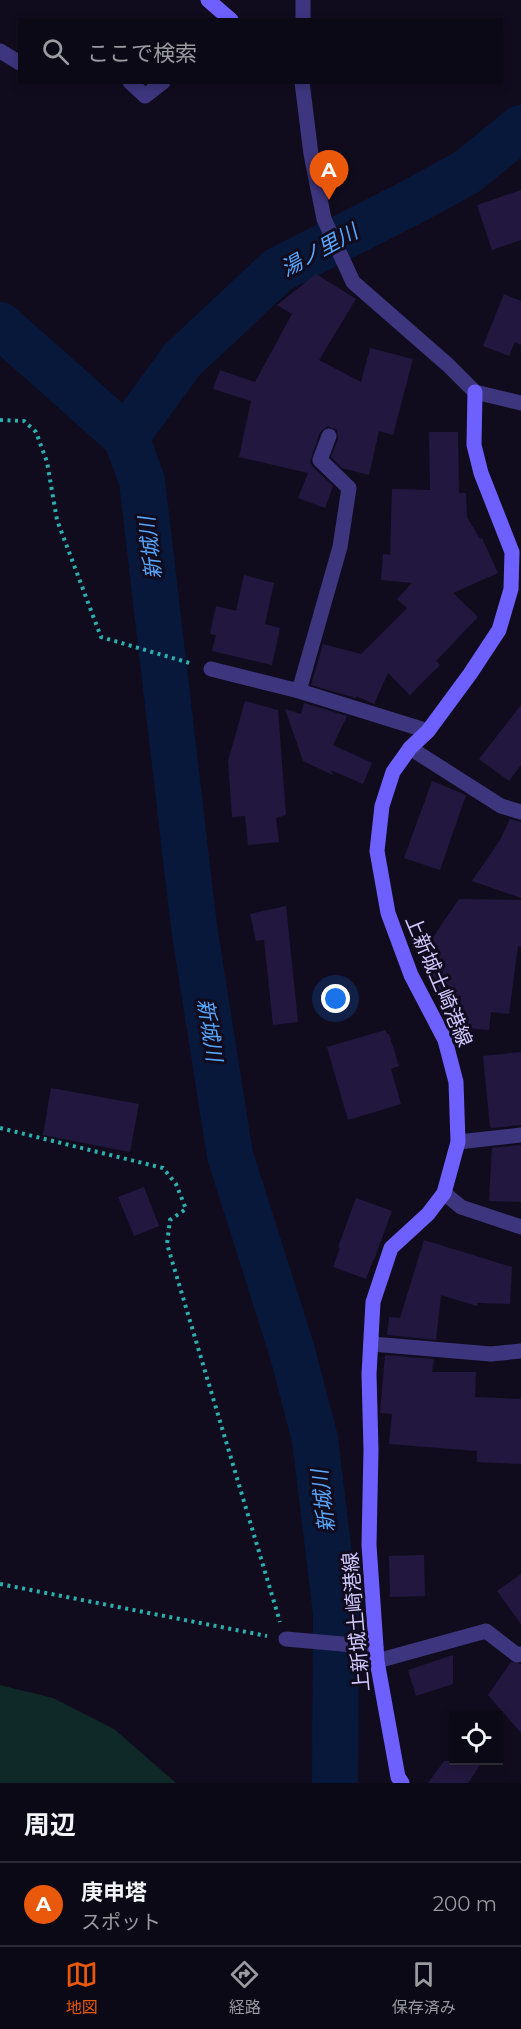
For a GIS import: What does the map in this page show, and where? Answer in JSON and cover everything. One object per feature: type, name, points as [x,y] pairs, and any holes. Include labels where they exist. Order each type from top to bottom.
[{"type":"main road","points":[[208,0],[229,18]]},
{"type":"main road","name":"上新城土崎港線","points":[[402,1783],[398,1777],[374,1651],[369,1545],[371,1450],[369,1374],[373,1302],[391,1248],[428,1214],[444,1193],[458,1142],[456,1082],[445,1040],[411,975],[388,913],[377,851],[381,806],[393,771],[410,748],[428,731],[500,630],[511,589],[512,552],[481,473],[474,445],[475,392]]},
{"type":"street","points":[[303,0],[303,18]]},
{"type":"street","points":[[0,51],[18,62]]},
{"type":"street","points":[[132,84],[145,96],[160,84]]},
{"type":"street","points":[[302,84],[311,154],[324,219],[353,282],[448,365],[475,392],[521,403]]},
{"type":"street","points":[[299,691],[340,547],[349,488],[320,460],[329,436]]},
{"type":"street","points":[[211,669],[299,691],[428,731]]},
{"type":"street","points":[[410,748],[501,806],[521,812]]},
{"type":"street","points":[[458,1142],[521,1135]]},
{"type":"street","points":[[444,1193],[461,1207],[521,1227]]},
{"type":"street","points":[[372,1344],[491,1354],[521,1351]]},
{"type":"street","points":[[286,1639],[374,1651],[486,1631],[517,1655],[521,1654]]},
{"type":"path","points":[[0,420],[24,421],[36,432],[47,462],[57,520],[101,637],[211,669]]},
{"type":"path","points":[[0,1128],[163,1168],[176,1184],[186,1209],[170,1220],[167,1244],[286,1639],[232,1631],[0,1584]]},
{"type":"green space","points":[[0,1685],[53,1698],[114,1729],[176,1783],[0,1783]]},
{"type":"building","points":[[521,190],[521,240],[492,250],[477,205]]},
{"type":"building","points":[[316,274],[356,299],[319,360],[361,382],[370,348],[413,359],[393,435],[379,431],[369,475],[342,468],[331,457],[338,439],[337,430],[328,426],[320,432],[310,462],[333,486],[325,508],[298,498],[308,473],[239,457],[251,401],[213,389],[220,370],[255,382],[292,314],[277,305]]},
{"type":"building","points":[[504,294],[521,301],[521,345],[515,342],[509,356],[483,346]]},
{"type":"building","points":[[429,432],[458,432],[459,493],[466,493],[467,517],[480,539],[482,538],[498,573],[453,593],[478,617],[436,661],[440,665],[410,695],[388,673],[374,704],[356,696],[356,698],[311,685],[323,644],[361,654],[407,608],[397,599],[412,583],[381,580],[383,554],[390,555],[392,489],[430,490]]},
{"type":"building","points":[[244,575],[274,583],[265,624],[280,628],[272,665],[212,651],[216,635],[210,634],[216,606],[236,611]]},
{"type":"building","points":[[245,701],[278,710],[286,815],[276,818],[279,842],[248,845],[245,816],[232,817],[228,761]]},
{"type":"building","points":[[304,703],[347,716],[333,745],[372,763],[363,784],[331,770],[333,775],[303,761],[285,709],[301,714]]},
{"type":"building","points":[[521,705],[521,765],[509,781],[479,759]]},
{"type":"building","points":[[432,781],[466,795],[440,870],[404,858]]},
{"type":"building","points":[[510,819],[521,822],[521,898],[472,881],[500,840]]},
{"type":"building","points":[[459,899],[521,900],[521,947],[518,946],[509,1014],[491,1012],[489,1030],[457,1027],[461,995],[441,1005],[429,980],[429,943]]},
{"type":"building","points":[[286,906],[298,1022],[273,1025],[264,940],[256,941],[250,914]]},
{"type":"building","points":[[385,1030],[389,1034],[399,1066],[391,1069],[401,1104],[348,1120],[327,1047]]},
{"type":"building","points":[[521,1052],[521,1125],[492,1128],[490,1127],[483,1056]]},
{"type":"building","points":[[51,1088],[139,1104],[130,1152],[43,1135]]},
{"type":"building","points":[[521,1145],[521,1202],[489,1201],[492,1148]]},
{"type":"building","points":[[144,1187],[159,1226],[134,1236],[118,1197]]},
{"type":"building","points":[[356,1198],[392,1211],[366,1279],[333,1267]]},
{"type":"building","points":[[424,1240],[512,1267],[510,1304],[478,1303],[477,1306],[441,1295],[436,1340],[387,1335],[389,1317],[400,1318]]},
{"type":"building","points":[[385,1355],[434,1359],[432,1372],[476,1372],[475,1397],[521,1399],[521,1464],[477,1462],[477,1451],[389,1444],[392,1414],[380,1413]]},
{"type":"building","points":[[424,1555],[425,1596],[390,1597],[389,1556]]},
{"type":"building","points":[[521,1574],[521,1624],[497,1591]]},
{"type":"building","points":[[453,1655],[453,1684],[416,1696],[408,1670]]},
{"type":"building","points":[[511,1662],[521,1664],[521,1733],[503,1711],[488,1695]]},
{"type":"building","points":[[444,1761],[449,1761],[449,1765],[480,1765],[468,1783],[428,1783]]},
{"type":"waterway","name":"湯ノ里川","points":[[126,437],[182,360],[278,270],[467,172],[521,128]]},
{"type":"waterway","name":"新城川","points":[[0,325],[126,437],[142,481],[194,927],[230,1155],[292,1351],[315,1439],[336,1613],[335,1783]]},
{"type":"place","name":"庚申塔","points":[[329,200]]}]
